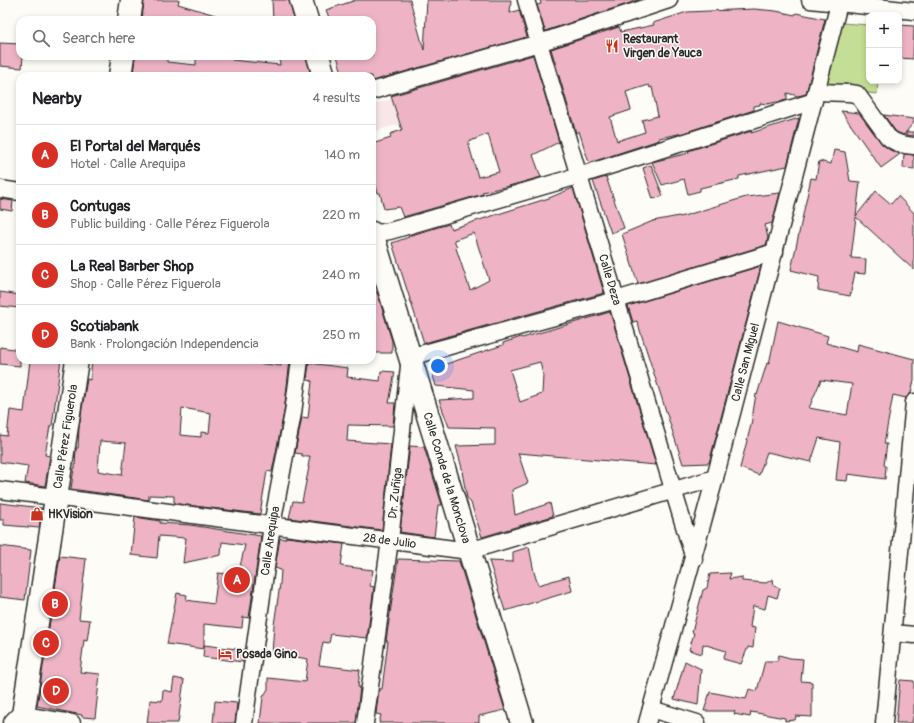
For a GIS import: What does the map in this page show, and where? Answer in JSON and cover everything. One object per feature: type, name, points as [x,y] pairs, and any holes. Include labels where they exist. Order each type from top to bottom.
[{"type":"street","points":[[130,16],[132,0]]},
{"type":"street","points":[[301,0],[306,16]]},
{"type":"street","name":"Calle Deza","points":[[526,0],[694,559]]},
{"type":"street","points":[[376,90],[539,43],[669,0]]},
{"type":"street","points":[[810,0],[839,1],[914,11]]},
{"type":"street","name":"Calle San Miguel","points":[[649,716],[694,559],[839,1]]},
{"type":"street","points":[[121,72],[122,60]]},
{"type":"street","points":[[319,60],[323,72]]},
{"type":"street","points":[[376,233],[390,231],[578,176],[815,96],[849,93],[857,94],[888,137],[894,142],[914,146]]},
{"type":"street","points":[[0,189],[16,191]]},
{"type":"street","name":"Calle Conde de la Monclova","points":[[376,247],[522,723]]},
{"type":"street","points":[[410,357],[616,300],[775,252]]},
{"type":"street","name":"Dr. Zuñiga","points":[[364,723],[390,540],[410,357]]},
{"type":"street","name":"Calle Pérez Figuerola","points":[[19,719],[56,498],[76,364]]},
{"type":"street","name":"Calle Arequipa","points":[[244,723],[272,525],[293,413],[299,364]]},
{"type":"street","points":[[884,723],[914,402]]},
{"type":"street","name":"28 de Julio","points":[[0,490],[469,551],[715,478]]},
{"type":"street","points":[[893,633],[914,635]]},
{"type":"street","points":[[649,716],[697,723]]},
{"type":"street","points":[[19,719],[72,723]]},
{"type":"shaded area","points":[[392,99],[400,124],[376,131],[376,104]]},
{"type":"green space","points":[[842,23],[866,25],[866,84],[878,84],[877,94],[826,88]]},
{"type":"building","points":[[144,0],[179,0],[178,4],[219,16],[142,16]]},
{"type":"building","points":[[272,0],[289,0],[293,16],[273,16]]},
{"type":"building","points":[[356,0],[410,0],[424,50],[427,0],[511,0],[510,13],[519,10],[527,37],[376,80],[376,72],[342,72],[338,60],[376,60],[376,16],[328,16],[326,10]]},
{"type":"building","points":[[540,0],[639,0],[545,31],[537,5],[541,4]]},
{"type":"building","points":[[754,9],[776,11],[795,15],[796,13],[825,19],[806,94],[798,96],[787,93],[787,100],[767,104],[760,103],[760,105],[754,106],[754,110],[683,133],[659,138],[659,140],[589,163],[579,131],[576,133],[551,49],[619,27],[621,32],[654,25],[653,23],[687,12]],"holes":[[[649,85],[650,88],[652,87],[658,116],[642,120],[645,132],[617,141],[610,117],[631,110],[626,92]]]},
{"type":"building","points":[[902,25],[914,26],[913,59],[902,58]]},
{"type":"building","points":[[0,43],[16,44],[16,60],[23,60],[22,68],[0,66]]},
{"type":"building","points":[[533,55],[559,142],[533,155],[541,177],[482,192],[483,194],[403,217],[399,207],[384,209],[380,193],[378,193],[376,186],[376,143],[391,138],[390,134],[402,130],[391,96]],"holes":[[[488,134],[499,172],[478,177],[468,142]]]},
{"type":"building","points":[[135,60],[167,60],[167,62],[196,65],[196,60],[232,60],[280,65],[279,60],[307,60],[310,72],[133,72]]},
{"type":"building","points":[[841,111],[859,113],[882,144],[890,150],[900,154],[881,168]]},
{"type":"building","points":[[884,115],[914,119],[914,122],[904,135],[896,132]]},
{"type":"building","points":[[799,118],[787,166],[739,176],[739,179],[700,188],[700,191],[688,194],[684,179],[662,185],[652,162],[689,153],[688,151]]},
{"type":"building","points":[[906,132],[914,132],[914,136],[906,135]]},
{"type":"building","points":[[834,150],[845,152],[850,181],[860,182],[856,216],[876,191],[891,204],[898,196],[914,213],[914,270],[856,217],[851,258],[866,259],[865,274],[855,273],[850,296],[818,290],[819,277],[791,270],[811,178],[816,179],[819,161],[831,164]]},
{"type":"building","points":[[904,154],[914,155],[914,169],[903,168]]},
{"type":"building","points":[[651,165],[663,196],[653,199],[643,168]]},
{"type":"building","points":[[606,177],[624,228],[611,233],[593,181]]},
{"type":"building","points":[[573,188],[604,293],[424,343],[392,243],[409,237],[408,236],[449,224],[451,229],[549,198]],"holes":[[[474,233],[489,280],[470,290],[454,240]]]},
{"type":"building","points":[[780,193],[772,223],[765,225],[768,238],[766,245],[638,284],[622,234],[653,221],[680,217],[746,197]]},
{"type":"building","points":[[0,199],[13,201],[12,211],[0,209]]},
{"type":"building","points":[[761,266],[709,463],[683,464],[637,321],[633,322],[628,306]]},
{"type":"building","points":[[0,292],[16,294],[16,308],[0,306]]},
{"type":"building","points":[[376,292],[392,341],[392,353],[376,353]]},
{"type":"building","points":[[610,312],[656,465],[518,453],[528,483],[512,490],[515,515],[550,503],[553,516],[482,537],[471,503],[467,498],[463,472],[456,446],[495,445],[495,428],[449,427],[439,400],[474,398],[474,390],[436,386],[431,369],[503,345],[503,343],[521,337],[522,338]],"holes":[[[540,362],[543,375],[542,394],[520,402],[510,370]]]},
{"type":"building","points":[[778,321],[828,336],[826,343],[857,352],[858,344],[914,359],[914,380],[911,393],[906,398],[893,395],[884,444],[887,444],[884,465],[886,466],[885,479],[848,474],[847,481],[836,480],[840,442],[819,438],[811,462],[767,452],[759,475],[740,468],[751,425],[756,394],[757,395],[767,363],[769,364]],"holes":[[[821,380],[852,384],[847,415],[809,408]]]},
{"type":"building","points":[[0,347],[16,349],[16,364],[20,364],[20,366],[0,364]]},
{"type":"building","points":[[30,364],[60,364],[52,426],[50,426],[45,455],[50,456],[45,486],[25,483],[28,466],[0,462],[0,435],[7,436],[10,410],[24,412]]},
{"type":"building","points":[[92,364],[264,364],[281,366],[281,364],[290,364],[284,412],[272,472],[267,471],[260,514],[178,504],[174,502],[174,496],[149,495],[149,500],[71,489],[87,379],[90,380]],"holes":[[[182,408],[211,413],[209,433],[201,432],[201,437],[180,435]],[[100,441],[126,443],[122,475],[98,471]]]},
{"type":"building","points":[[309,364],[348,368],[347,377],[380,381],[381,371],[395,372],[389,403],[395,403],[393,426],[348,425],[347,441],[391,444],[382,530],[289,518],[293,501],[302,502],[309,467],[310,456],[302,456],[302,454],[295,453],[302,417],[308,418],[312,381],[307,380]]},
{"type":"building","points":[[410,446],[424,447],[442,505],[438,505],[434,537],[400,532]]},
{"type":"building","points":[[0,503],[42,508],[39,528],[4,525],[4,520],[0,520]]},
{"type":"building","points":[[135,517],[160,521],[160,523],[190,525],[261,536],[249,618],[243,617],[242,628],[204,624],[204,649],[167,644],[177,593],[187,595],[186,600],[214,604],[218,573],[238,575],[245,545],[222,542],[221,555],[183,563],[186,538],[159,536],[157,558],[131,555]]},
{"type":"building","points":[[286,537],[344,544],[341,566],[373,570],[370,586],[374,587],[367,638],[331,634],[329,643],[323,642],[319,665],[360,670],[358,687],[360,687],[356,723],[260,723],[263,697],[268,689],[268,678],[305,682],[308,659],[272,653],[281,570],[275,568],[280,538],[285,539]]},
{"type":"building","points":[[0,546],[31,550],[25,600],[0,597]]},
{"type":"building","points":[[529,547],[538,585],[569,576],[572,591],[505,611],[489,561],[513,562],[513,552]]},
{"type":"building","points":[[60,556],[86,559],[79,619],[90,620],[87,641],[84,640],[80,672],[100,674],[95,718],[82,717],[82,715],[37,706]]},
{"type":"building","points":[[398,559],[459,561],[505,710],[479,716],[479,723],[379,723],[381,715],[376,714],[379,689],[382,689],[388,641],[386,641]]},
{"type":"building","points":[[731,573],[729,579],[742,577],[742,581],[766,583],[773,579],[774,586],[780,588],[777,598],[768,595],[765,609],[753,606],[750,627],[755,628],[753,648],[748,647],[741,664],[723,659],[726,651],[703,644],[702,654],[689,650],[703,590],[707,588],[710,574]]},
{"type":"building","name":"Posada Gino","points":[[204,645],[245,650],[243,662],[203,657]]},
{"type":"building","points":[[779,655],[803,659],[801,681],[812,682],[812,717],[796,716],[795,720],[785,721],[785,718],[751,712],[750,717],[734,714],[735,711],[704,711],[710,692],[746,699],[749,689],[757,691],[765,661],[777,661]]},
{"type":"building","points":[[685,661],[701,669],[698,705],[674,699]]},
{"type":"building","points":[[174,678],[184,680],[178,723],[147,723],[150,700],[162,701],[163,690],[172,692]]},
{"type":"building","points":[[900,680],[914,681],[914,712],[912,723],[896,723]]},
{"type":"building","points":[[215,701],[237,703],[235,723],[213,723]]},
{"type":"place","name":"Restaurant Virgen de Yauca","points":[[612,46]]},
{"type":"place","name":"HKVision","points":[[37,514]]},
{"type":"place","name":"El Portal del Marqués","points":[[237,580]]},
{"type":"place","name":"Contugas","points":[[55,604]]},
{"type":"place","name":"La Real Barber Shop","points":[[46,643]]},
{"type":"place","name":"Posada Gino","points":[[225,654]]},
{"type":"place","name":"Scotiabank","points":[[56,691]]}]
